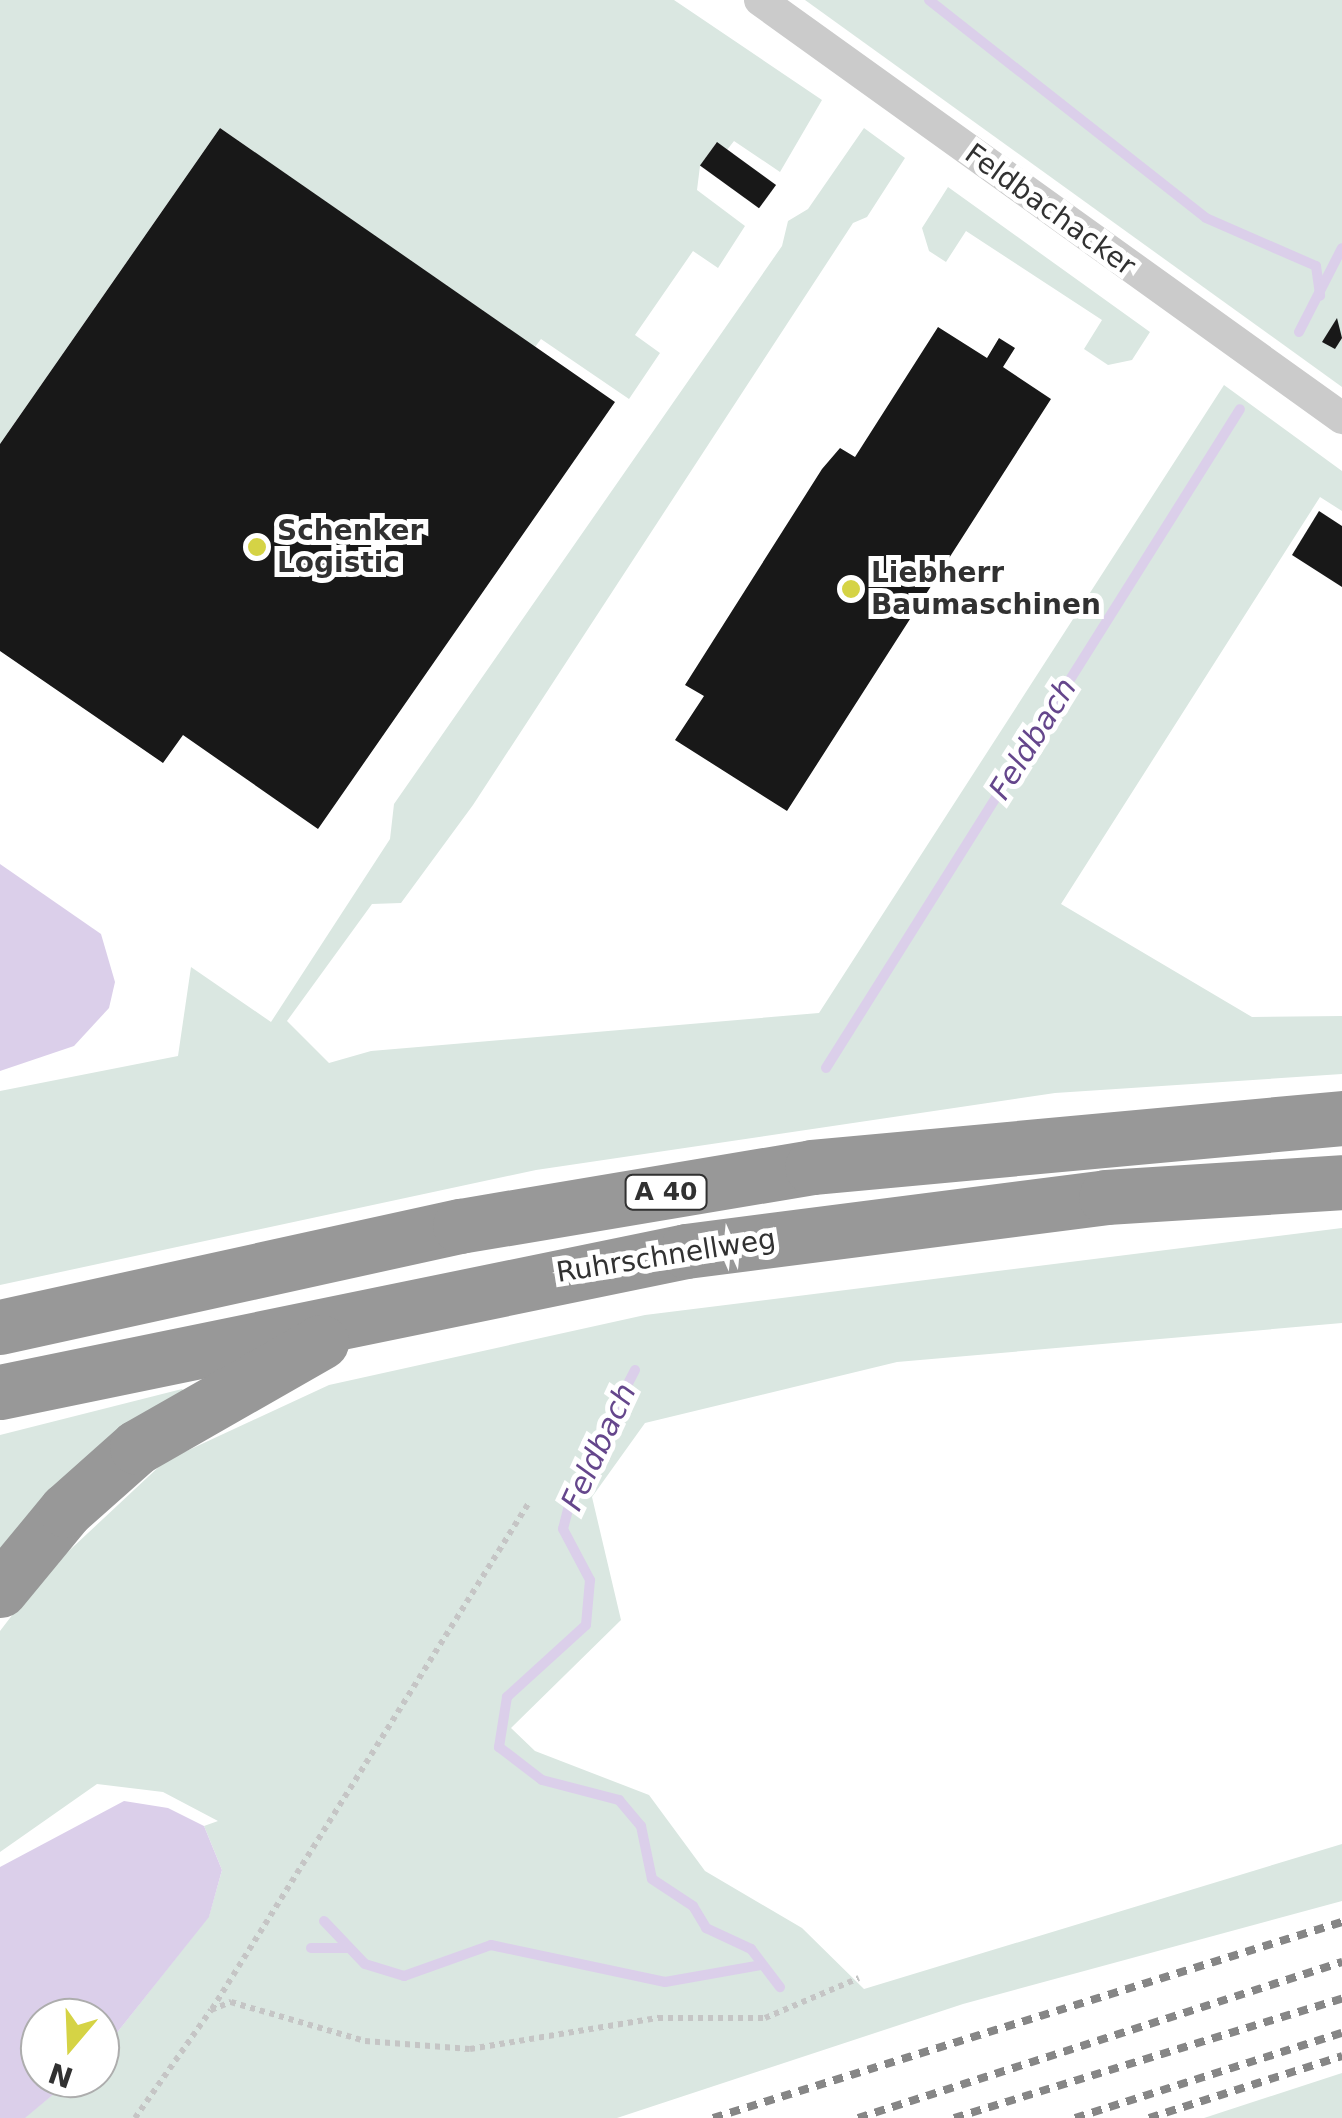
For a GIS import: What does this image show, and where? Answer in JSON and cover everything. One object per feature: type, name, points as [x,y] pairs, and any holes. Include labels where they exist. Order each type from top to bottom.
[{"type":"highway","name":"A 40","points":[[0,1327],[460,1226],[812,1167],[1342,1118]]},
{"type":"highway","name":"Ruhrschnellweg","points":[[0,1392],[463,1290],[894,1220],[1342,1182]]},
{"type":"highway","points":[[0,1590],[66,1510],[169,1422],[358,1324],[463,1290]]},
{"type":"street","name":"Feldbachacker","points":[[760,0],[1342,418]]},
{"type":"path","points":[[135,2118],[211,2010],[528,1504]]},
{"type":"path","points":[[211,2010],[260,2006],[365,2041],[470,2049],[658,2018],[765,2018],[859,1978]]},
{"type":"shaded area","points":[[0,0],[674,0],[822,100],[780,172],[734,141],[727,150],[716,143],[700,166],[697,190],[745,226],[718,268],[693,251],[635,335],[660,353],[629,399],[541,339],[535,347],[220,128],[0,444]]},
{"type":"shaded area","points":[[805,0],[1342,0],[1342,387]]},
{"type":"shaded area","points":[[864,128],[905,158],[867,217],[853,223],[473,805],[401,903],[372,904],[287,1021],[329,1063],[371,1051],[819,1013],[1224,385],[1342,471],[1342,511],[1320,497],[1061,904],[1252,1017],[1342,1016],[1342,1074],[1055,1093],[536,1170],[0,1285],[0,1091],[178,1056],[191,967],[271,1022],[390,839],[394,804],[782,246],[788,221],[808,209]]},
{"type":"shaded area","points":[[948,187],[1150,332],[1132,360],[1108,365],[1084,349],[1102,320],[966,231],[946,262],[929,251],[922,228]]},
{"type":"shaded area","points":[[0,864],[101,934],[115,982],[109,1008],[74,1046],[0,1071]]},
{"type":"shaded area","points":[[1342,1228],[1342,1323],[897,1362],[645,1423],[592,1497],[621,1620],[511,1728],[535,1751],[649,1795],[705,1871],[802,1928],[864,1989],[1342,1844],[1342,1901],[963,2004],[617,2118],[24,2118],[48,2098],[120,2098],[120,2029],[209,1916],[222,1870],[204,1826],[218,1821],[163,1792],[97,1784],[0,1852],[0,1631],[42,1576],[165,1461],[329,1385],[645,1315]]},
{"type":"shaded area","points":[[182,1389],[187,1394],[0,1556],[0,1435]]},
{"type":"shaded area","points":[[124,1801],[168,1808],[204,1826],[222,1870],[209,1917],[120,2029],[120,1998],[20,1998],[20,2098],[49,2098],[25,2118],[0,2118],[0,1867]]},
{"type":"shaded area","points":[[1342,2073],[1342,2118],[1204,2118]]},
{"type":"building","name":"Schenker Logistic","points":[[220,128],[615,402],[318,829],[183,735],[163,763],[0,651],[0,444]]},
{"type":"building","points":[[717,142],[776,185],[759,208],[700,165]]},
{"type":"building","points":[[1337,318],[1342,338],[1335,349],[1322,342]]},
{"type":"building","name":"Liebherr Baumaschinen","points":[[938,327],[987,358],[999,338],[1015,348],[1003,367],[1051,399],[787,811],[675,740],[704,696],[685,685],[822,469],[840,448],[855,457]]},
{"type":"building","points":[[1319,511],[1342,526],[1342,587],[1292,555]]},
{"type":"waterway","name":"Feldbach","points":[[929,0],[1206,218],[1316,266],[1320,296]]},
{"type":"waterway","name":"Feldbach","points":[[1299,332],[1342,248]]},
{"type":"waterway","name":"Feldbach","points":[[826,1068],[1240,409]]},
{"type":"waterway","name":"Feldbach","points":[[635,1370],[573,1490],[563,1529],[590,1580],[586,1625],[507,1697],[499,1747],[542,1780],[619,1800],[641,1826],[652,1879],[693,1906],[706,1928],[751,1949],[780,1987]]},
{"type":"waterway","points":[[324,1921],[365,1964],[404,1976],[491,1945],[665,1982],[761,1965]]},
{"type":"waterway","points":[[311,1948],[348,1948]]},
{"type":"railway","points":[[713,2118],[1342,1922]]},
{"type":"railway","points":[[858,2118],[1342,1962]]},
{"type":"railway","points":[[954,2118],[1342,1999]]},
{"type":"railway","points":[[1075,2118],[1342,2033]]},
{"type":"railway","points":[[1149,2118],[1342,2056]]},
{"type":"place","name":"Schenker Logistic","points":[[257,547]]},
{"type":"place","name":"Liebherr Baumaschinen","points":[[851,589]]}]
